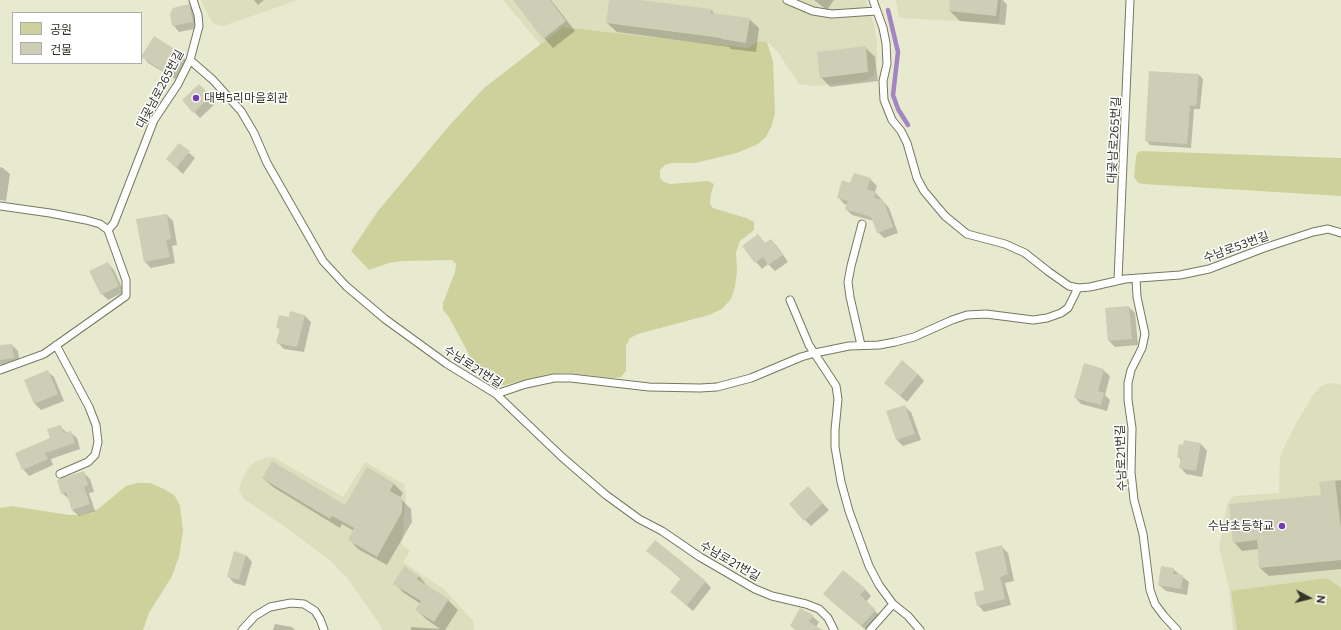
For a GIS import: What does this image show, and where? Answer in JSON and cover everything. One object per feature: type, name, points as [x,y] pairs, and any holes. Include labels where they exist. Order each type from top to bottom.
[{"type":"lane","name":"대곶남로265번길","points":[[108,230],[114,223],[154,120],[178,84],[190,60],[199,26],[198,15],[193,0]]},
{"type":"lane","points":[[786,0],[813,11],[832,14],[876,11]]},
{"type":"lane","points":[[873,0],[883,28],[886,44],[887,64],[883,81],[884,100],[892,120],[901,131],[907,143],[917,178],[924,191],[945,216],[967,234],[1005,244],[1025,253],[1059,280],[1069,286],[1078,288],[1090,287],[1118,280],[1136,278]]},
{"type":"lane","name":"대곶남로265번길","points":[[1118,280],[1130,0]]},
{"type":"lane","name":"수남로21번길","points":[[190,60],[213,80],[241,111],[254,133],[267,163],[323,262],[346,286],[385,319],[448,364],[496,394],[562,457],[606,495],[639,519],[662,531],[700,557],[755,589],[772,596],[806,604],[819,609],[828,618],[834,630]]},
{"type":"lane","points":[[0,206],[86,220],[100,224],[108,230],[126,280],[126,296],[44,354],[0,370]]},
{"type":"lane","points":[[861,345],[848,282],[850,266],[862,224]]},
{"type":"lane","name":"수남로53번길","points":[[1136,278],[1180,275],[1209,269],[1264,248],[1313,232],[1328,229],[1341,233]]},
{"type":"lane","name":"수남로21번길","points":[[1136,278],[1137,297],[1145,334],[1142,348],[1131,370],[1128,383],[1128,400],[1132,428],[1131,479],[1134,500],[1143,534],[1150,590],[1155,604],[1177,630]]},
{"type":"lane","points":[[496,394],[526,384],[554,378],[571,378],[649,387],[717,387],[751,378],[801,357],[849,346],[879,345],[914,337],[967,315],[986,314],[1033,320],[1047,318],[1061,313],[1068,308],[1078,288]]},
{"type":"lane","points":[[790,300],[806,338],[836,386],[838,399],[835,447],[849,511],[870,566],[879,585],[893,604],[908,616],[920,630]]},
{"type":"lane","points":[[56,345],[89,407],[96,425],[98,442],[95,455],[88,462],[60,474]]},
{"type":"lane","points":[[242,630],[255,616],[270,607],[291,603],[304,604],[315,612],[324,630]]},
{"type":"lane","points":[[870,630],[893,604]]},
{"type":"shaded area","points":[[201,0],[296,0],[223,26],[214,24]]},
{"type":"shaded area","points":[[503,0],[866,0],[874,24],[877,42],[877,58],[874,76],[864,81],[846,83],[814,86],[799,84],[777,51],[767,42],[758,41],[748,48],[563,27],[541,45]]},
{"type":"shaded area","points":[[896,0],[1001,0],[999,23],[899,18]]},
{"type":"shaded area","name":"수남초등학교","points":[[1328,383],[1341,385],[1341,630],[1233,630],[1229,588],[1219,547],[1227,504],[1234,496],[1279,493],[1280,456],[1294,427],[1313,395],[1320,387]]},
{"type":"shaded area","points":[[273,457],[343,497],[365,462],[404,484],[406,495],[402,545],[410,551],[403,562],[445,590],[473,621],[474,630],[382,630],[381,626],[348,579],[332,562],[281,524],[244,499],[239,490],[242,479],[248,469],[254,462],[264,458]]},
{"type":"green space","points":[[563,27],[748,48],[758,41],[767,42],[773,61],[775,113],[772,125],[766,137],[758,144],[737,153],[695,163],[672,163],[665,165],[660,170],[660,178],[664,182],[670,184],[708,181],[714,184],[710,204],[713,208],[746,218],[754,222],[754,230],[740,241],[736,253],[737,271],[735,287],[731,299],[722,309],[709,315],[638,334],[630,338],[626,346],[626,371],[621,377],[613,378],[567,373],[549,374],[505,385],[494,385],[475,374],[473,363],[465,347],[449,317],[443,310],[443,303],[455,272],[456,264],[452,260],[402,261],[389,263],[369,270],[351,251],[378,211],[448,127],[484,88]]},
{"type":"green space","points":[[1141,151],[1341,158],[1341,196],[1138,183],[1134,177],[1137,153]]},
{"type":"green space","points":[[137,483],[150,483],[175,496],[180,506],[183,531],[179,557],[172,576],[149,613],[143,630],[0,630],[0,508],[12,506],[69,515],[82,515],[98,509],[126,486]]},
{"type":"green space","points":[[1327,578],[1341,588],[1341,630],[1237,630],[1231,591]]},
{"type":"building","points":[[513,0],[550,0],[566,21],[543,39]]},
{"type":"building","points":[[609,0],[640,0],[711,9],[711,13],[750,18],[746,43],[721,38],[606,23]]},
{"type":"building","points":[[950,0],[998,0],[996,16],[949,11]]},
{"type":"building","points":[[189,4],[193,22],[172,26],[170,14],[173,8]]},
{"type":"building","points":[[154,36],[181,53],[168,74],[142,58]]},
{"type":"building","points":[[866,46],[868,72],[820,78],[817,52]]},
{"type":"building","points":[[1149,71],[1199,74],[1196,106],[1190,105],[1187,144],[1145,141]]},
{"type":"building","name":"대벽5리마을회관","points":[[199,84],[211,96],[193,113],[182,100]]},
{"type":"building","points":[[179,143],[190,151],[176,168],[166,159]]},
{"type":"building","points":[[854,173],[871,178],[867,189],[876,192],[874,198],[883,200],[893,227],[877,233],[871,217],[845,209],[848,201],[837,198],[842,180],[850,183]]},
{"type":"building","points":[[167,214],[171,239],[166,240],[170,257],[144,262],[136,219]]},
{"type":"building","points":[[758,234],[765,243],[771,239],[783,255],[768,265],[763,257],[755,263],[742,246]]},
{"type":"building","points":[[108,262],[119,286],[101,295],[89,271]]},
{"type":"building","points":[[1129,306],[1132,339],[1108,341],[1105,308]]},
{"type":"building","points":[[290,311],[305,315],[297,347],[276,343],[280,328],[276,327],[279,315],[289,317]]},
{"type":"building","points":[[12,344],[14,358],[0,360],[0,345]]},
{"type":"building","points":[[902,360],[918,374],[900,396],[884,383]]},
{"type":"building","points":[[1084,363],[1104,369],[1098,391],[1104,393],[1101,405],[1074,398]]},
{"type":"building","points":[[48,370],[58,394],[34,404],[24,380]]},
{"type":"building","points":[[905,405],[915,434],[896,440],[886,411]]},
{"type":"building","points":[[61,425],[64,433],[71,431],[75,443],[45,453],[48,459],[22,470],[15,453],[50,438],[47,429]]},
{"type":"building","points":[[1184,440],[1201,443],[1196,471],[1179,468],[1181,457],[1177,457],[1179,444],[1183,445]]},
{"type":"building","points":[[272,461],[345,505],[367,467],[394,483],[390,491],[402,498],[402,512],[377,557],[348,540],[354,528],[332,516],[330,519],[262,478]]},
{"type":"building","points":[[84,471],[88,485],[84,487],[90,504],[72,510],[66,492],[61,494],[57,480]]},
{"type":"building","points":[[1335,480],[1341,529],[1341,560],[1259,568],[1257,540],[1233,543],[1229,504],[1321,495],[1319,482]]},
{"type":"building","points":[[808,486],[823,503],[804,521],[789,504]]},
{"type":"building","points":[[655,540],[706,581],[687,605],[670,592],[681,578],[646,551]]},
{"type":"building","points":[[1002,545],[1008,574],[1000,577],[1005,599],[977,606],[974,592],[984,590],[975,552]]},
{"type":"building","points":[[234,551],[246,555],[239,580],[227,577]]},
{"type":"building","points":[[404,566],[419,576],[417,579],[449,599],[434,622],[415,610],[421,601],[393,584]]},
{"type":"building","points":[[1161,566],[1174,568],[1173,574],[1183,575],[1181,589],[1158,585]]},
{"type":"building","points":[[843,570],[866,589],[860,595],[876,610],[861,626],[823,594]]},
{"type":"building","points":[[800,608],[813,615],[809,622],[823,630],[796,630],[790,626]]},
{"type":"waterway","points":[[888,10],[898,52],[893,95],[898,109],[908,125]]},
{"type":"place","name":"대벽5리마을회관","points":[[196,98]]},
{"type":"place","name":"수남초등학교","points":[[1282,526]]}]
